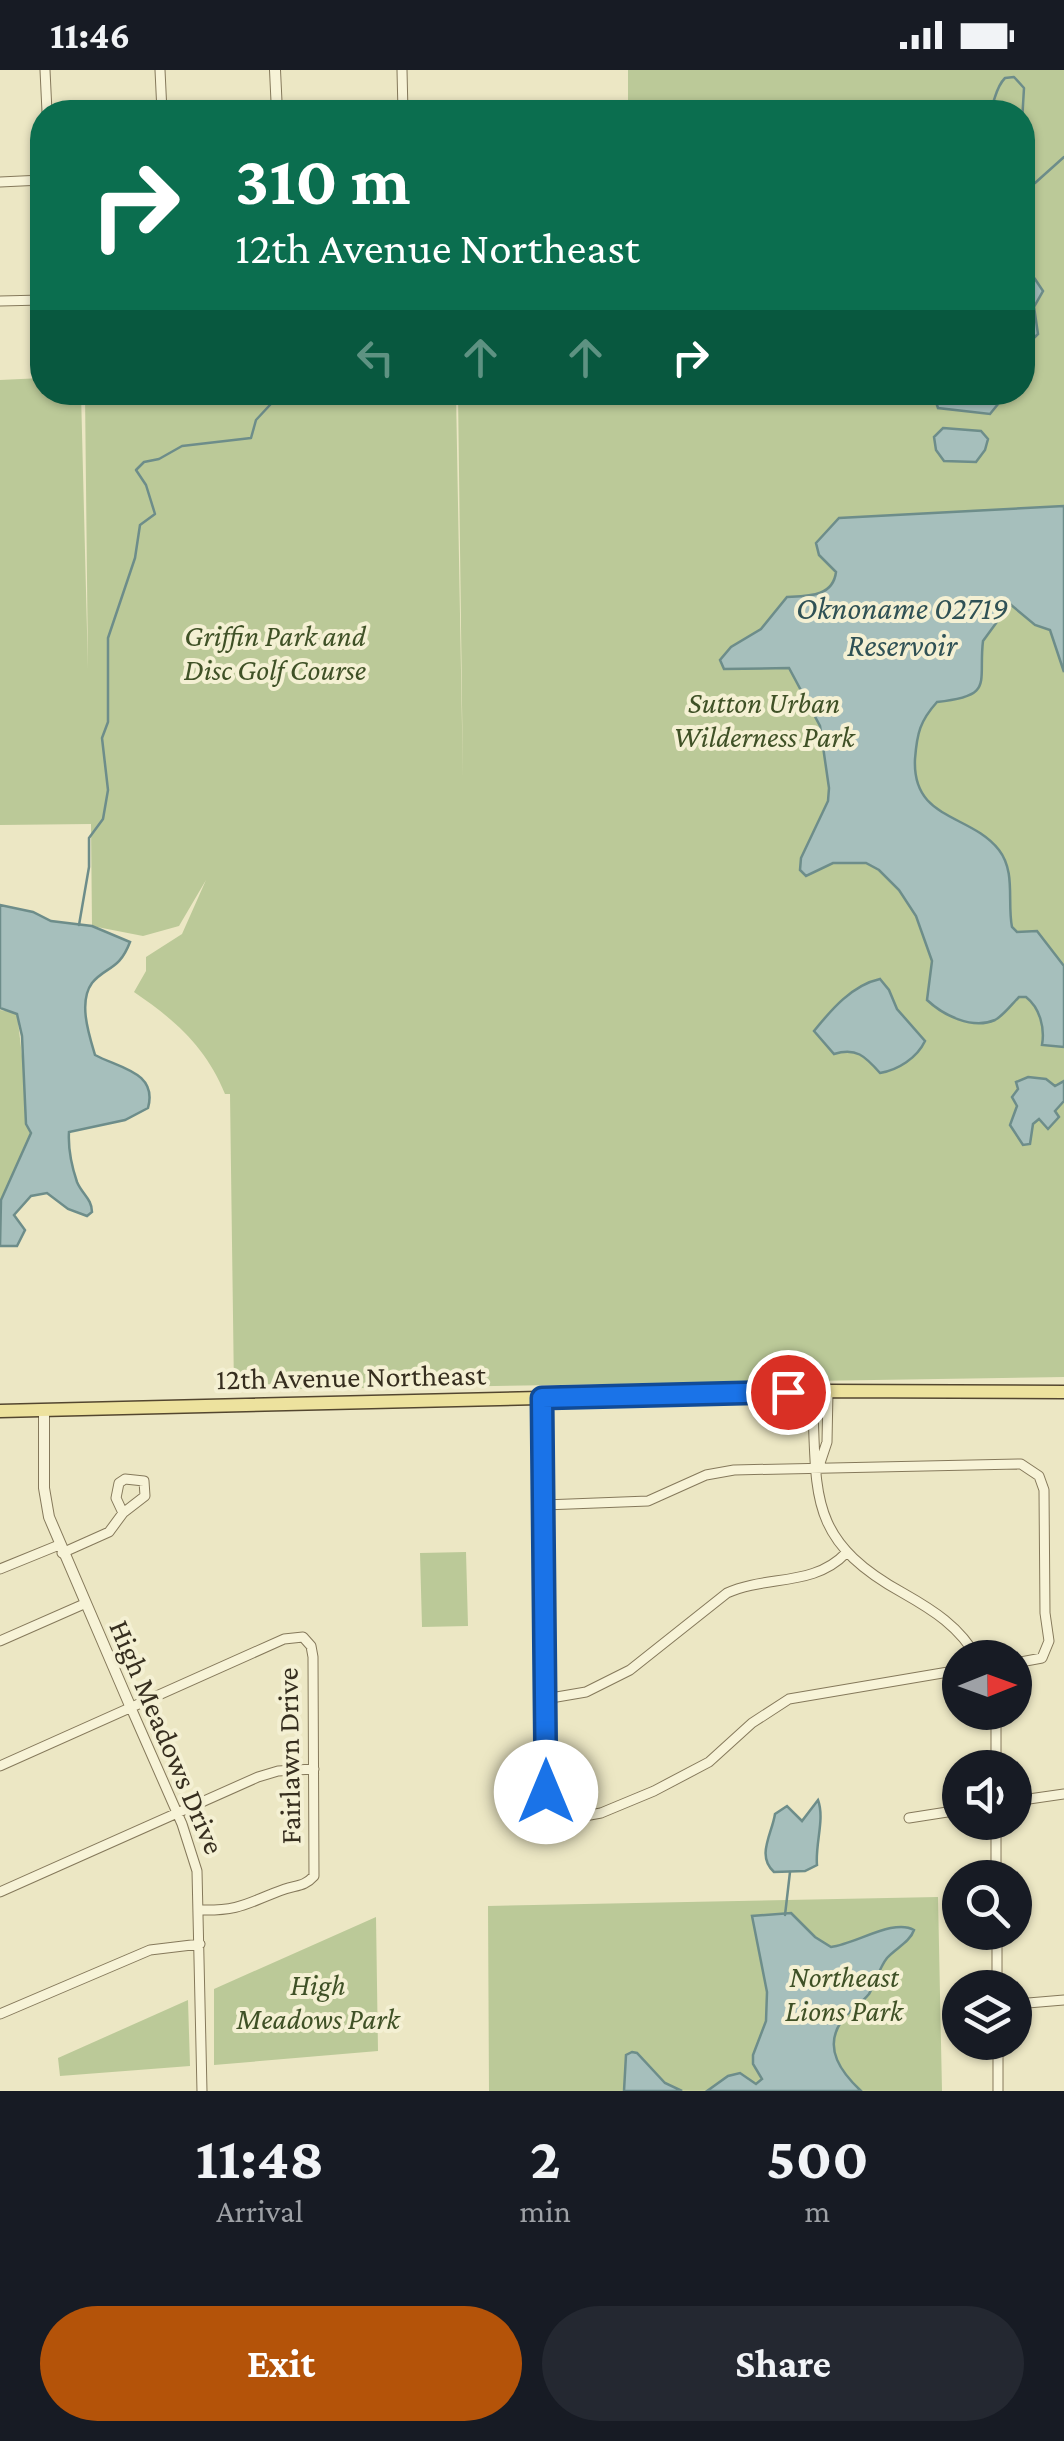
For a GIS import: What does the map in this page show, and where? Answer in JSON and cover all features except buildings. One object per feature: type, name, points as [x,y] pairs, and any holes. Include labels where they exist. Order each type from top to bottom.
[{"type":"main road","name":"12th Avenue Northeast","points":[[0,1411],[812,1391],[1064,1392]]},
{"type":"street","points":[[45,70],[46,100]]},
{"type":"street","points":[[160,70],[161,100]]},
{"type":"street","points":[[275,70],[276,100]]},
{"type":"street","points":[[402,70],[403,100]]},
{"type":"street","points":[[0,182],[30,181]]},
{"type":"street","points":[[0,300],[30,300]]},
{"type":"street","points":[[812,1391],[824,1517],[846,1553],[865,1570],[955,1627],[964,1640]]},
{"type":"street","points":[[818,1468],[826,1442],[828,1391]]},
{"type":"street","points":[[542,1398],[548,1804],[556,1815],[579,1817],[618,1807],[698,1768],[765,1712],[788,1699],[942,1673]]},
{"type":"street","name":"High Meadows Drive","points":[[44,1410],[48,1516],[177,1813],[198,1871],[202,2091]]},
{"type":"street","points":[[544,1504],[648,1501],[712,1473],[1021,1464],[1042,1481],[1049,1648],[1040,1659],[1032,1660]]},
{"type":"street","points":[[0,1569],[109,1532],[123,1514]]},
{"type":"street","points":[[545,1699],[594,1688],[640,1664],[727,1593],[744,1586],[822,1572],[846,1553]]},
{"type":"street","points":[[0,1640],[84,1604]]},
{"type":"street","points":[[670,1622],[680,1632]]},
{"type":"street","name":"Fairlawn Drive","points":[[131,1708],[284,1639],[302,1637],[311,1646],[316,1870],[311,1880],[253,1904],[232,1910],[200,1910]]},
{"type":"street","points":[[0,1766],[131,1708]]},
{"type":"street","points":[[0,1892],[269,1773],[314,1769]]},
{"type":"street","points":[[1032,1799],[1064,1794]]},
{"type":"street","points":[[909,1818],[942,1813]]},
{"type":"street","points":[[0,2014],[150,1950],[200,1944]]},
{"type":"street","points":[[1032,2003],[1064,2000]]},
{"type":"street","points":[[998,2060],[998,2091]]},
{"type":"green space","name":"Sutton Urban Wilderness Park","points":[[628,70],[1064,70],[1064,1377],[234,1390],[230,1094],[225,1094],[209,1062],[188,1036],[134,992],[146,971],[146,957],[182,934],[206,880],[179,926],[143,936],[92,926],[91,824],[0,825],[0,380],[30,379],[30,405],[81,405],[88,670],[85,405],[456,405],[463,781],[458,405],[1035,405],[1035,100],[628,100]]},
{"type":"green space","points":[[0,1010],[17,1013],[31,1133],[0,1206]]},
{"type":"green space","points":[[466,1552],[468,1626],[422,1627],[420,1553]]},
{"type":"green space","name":"Northeast Lions Park","points":[[938,1897],[942,2091],[489,2091],[488,1906]]},
{"type":"green space","name":"High Meadows Park","points":[[376,1917],[378,2051],[214,2065],[214,1989]]},
{"type":"green space","name":"High Meadows Park","points":[[188,2000],[190,2066],[60,2076],[58,2058]]},
{"type":"water","points":[[1035,279],[1043,291],[1035,305]]},
{"type":"water","points":[[937,405],[997,405],[990,414]]},
{"type":"water","points":[[943,428],[981,431],[988,439],[985,450],[976,462],[944,461],[936,450],[934,437]]},
{"type":"water","name":"Oknoname 02719 Reservoir","points":[[1064,506],[1064,672],[1050,630],[1035,625],[1010,604],[983,641],[980,685],[968,696],[937,702],[920,728],[915,759],[917,779],[933,805],[987,838],[999,850],[1008,868],[1012,927],[1017,932],[1037,931],[1064,966],[1064,1047],[1042,1045],[1040,1019],[1026,997],[1019,997],[1004,1013],[986,1023],[949,1016],[927,1000],[932,961],[916,916],[899,890],[879,870],[866,863],[833,863],[806,876],[800,870],[801,858],[828,801],[820,726],[789,668],[724,669],[720,660],[731,647],[761,629],[787,597],[818,594],[830,586],[836,572],[819,555],[816,543],[839,518]]},
{"type":"water","points":[[0,905],[33,912],[51,921],[92,926],[130,942],[117,963],[92,983],[86,999],[86,1019],[95,1055],[134,1073],[147,1086],[150,1096],[148,1108],[125,1120],[69,1132],[75,1176],[92,1212],[87,1216],[68,1209],[47,1193],[31,1196],[14,1215],[25,1230],[17,1246],[0,1246],[1,1200],[31,1133],[26,1124],[22,1036],[17,1014],[0,1008]]},
{"type":"water","points":[[880,979],[897,1009],[925,1041],[906,1062],[880,1073],[860,1054],[834,1054],[814,1031],[851,993]]},
{"type":"water","points":[[1028,1077],[1046,1079],[1055,1086],[1064,1081],[1064,1101],[1055,1111],[1059,1117],[1048,1129],[1039,1119],[1033,1124],[1030,1144],[1023,1145],[1010,1125],[1017,1106],[1012,1097],[1018,1089],[1016,1082]]},
{"type":"water","points":[[818,1800],[821,1815],[817,1865],[805,1871],[774,1872],[766,1852],[775,1814],[787,1806],[802,1821]]},
{"type":"water","points":[[791,1913],[831,1947],[886,1929],[914,1930],[887,1958],[869,1994],[844,2018],[836,2032],[837,2060],[861,2091],[707,2091],[728,2076],[740,2073],[756,2084],[762,2079],[753,2064],[753,2055],[766,2021],[767,1992],[752,1916]]},
{"type":"water","points":[[632,2052],[665,2083],[682,2091],[624,2091],[626,2055]]},
{"type":"waterway","points":[[993,100],[1005,78],[1014,77],[1024,88],[1023,100]]},
{"type":"waterway","points":[[1035,183],[1064,157]]},
{"type":"waterway","points":[[79,925],[89,867],[89,838],[103,819],[108,790],[102,738],[108,722],[108,638],[135,558],[140,525],[155,514],[146,485],[136,470],[144,462],[159,459],[182,446],[251,438],[256,420],[270,405]]},
{"type":"waterway","points":[[785,1915],[790,1872]]},
{"type":"route","points":[[546,1792],[542,1398],[788,1392]]},
{"type":"park label","name":"Griffin Park and Disc Golf Course","points":[[275,653]]}]
